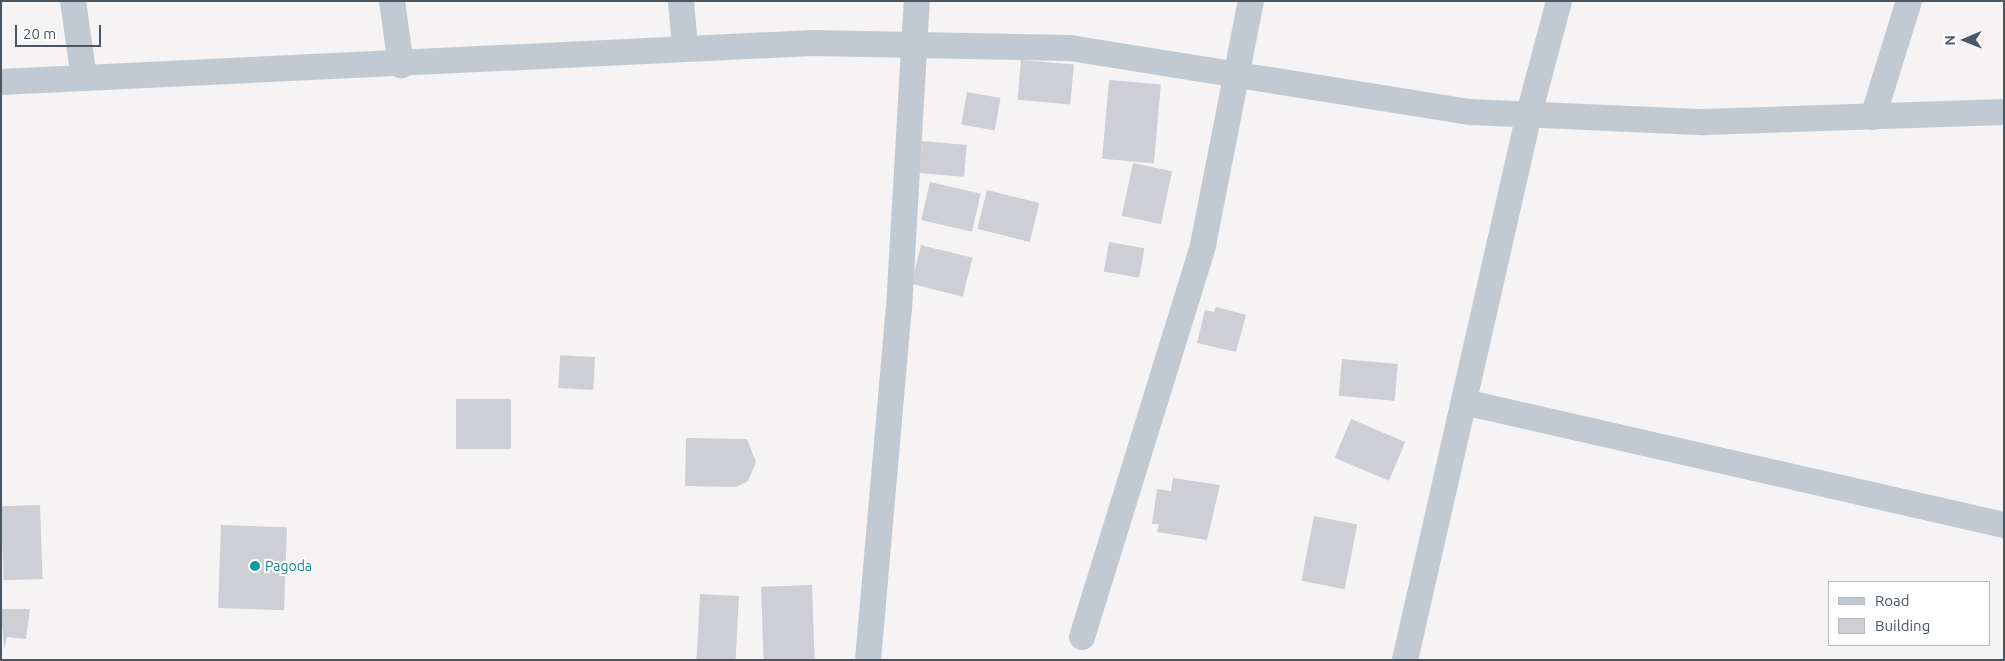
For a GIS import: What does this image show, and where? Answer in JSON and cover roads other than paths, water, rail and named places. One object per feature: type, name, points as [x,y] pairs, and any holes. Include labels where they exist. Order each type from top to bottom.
[{"type":"street","points":[[73,1],[84,78]]},
{"type":"street","points":[[392,1],[401,65]]},
{"type":"street","points":[[681,1],[685,47]]},
{"type":"street","points":[[868,660],[918,47],[917,1]]},
{"type":"street","points":[[1082,638],[1203,245],[1251,1]]},
{"type":"street","points":[[1405,660],[1529,114],[1559,1]]},
{"type":"street","points":[[1873,117],[1909,1]]},
{"type":"street","points":[[1,82],[401,65],[685,47],[813,43],[918,47],[1070,48],[1238,73],[1471,112],[1704,122],[2004,112]]},
{"type":"street","points":[[1464,402],[2004,525]]},
{"type":"place","name":"Pagoda","points":[[255,566]]}]
